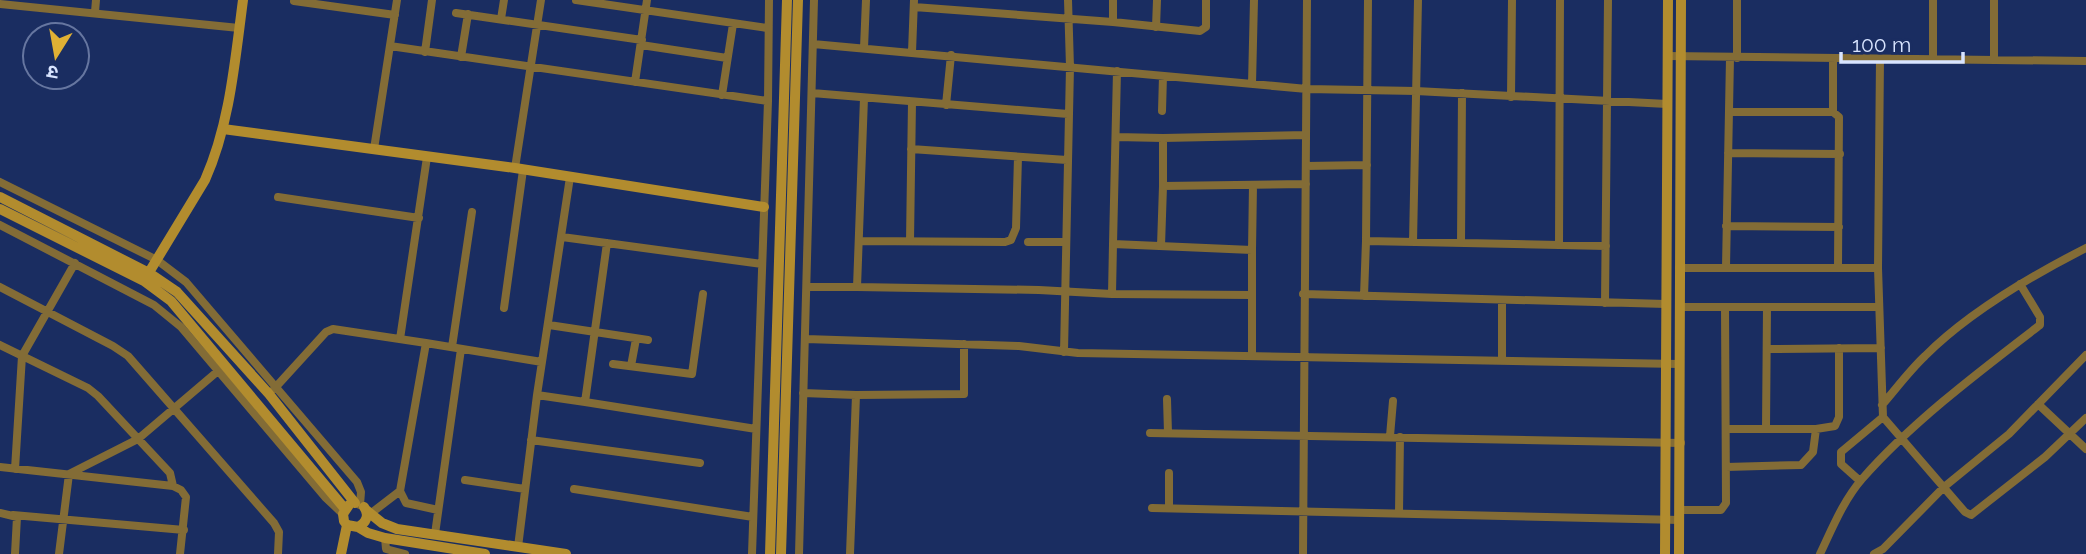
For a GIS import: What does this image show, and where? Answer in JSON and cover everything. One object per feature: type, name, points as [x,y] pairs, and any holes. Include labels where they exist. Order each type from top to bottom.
[{"type":"street","points":[[95,12],[96,0]]},
{"type":"street","points":[[146,277],[205,180],[223,129],[243,0]]},
{"type":"street","points":[[291,0],[394,15]]},
{"type":"street","points":[[374,149],[397,0]]},
{"type":"street","points":[[425,52],[432,0]]},
{"type":"street","points":[[501,19],[504,0]]},
{"type":"street","points":[[503,308],[541,0]]},
{"type":"street","points":[[576,0],[767,29]]},
{"type":"street","points":[[635,82],[647,0]]},
{"type":"street","points":[[770,554],[780,206],[792,19],[798,0]]},
{"type":"street","points":[[800,554],[814,0]]},
{"type":"street","points":[[864,48],[866,0]]},
{"type":"street","points":[[1064,352],[1070,67],[1068,0]]},
{"type":"street","points":[[1113,0],[1113,22]]},
{"type":"street","points":[[1156,27],[1157,0]]},
{"type":"street","points":[[912,52],[914,4],[1204,30],[1206,0]]},
{"type":"street","points":[[1252,84],[1254,0]]},
{"type":"street","points":[[1303,554],[1307,0]]},
{"type":"street","points":[[1364,296],[1368,0]]},
{"type":"street","points":[[1413,242],[1418,0]]},
{"type":"street","points":[[1511,97],[1513,0]]},
{"type":"street","points":[[1559,245],[1560,0]]},
{"type":"street","points":[[1605,303],[1608,0]]},
{"type":"street","points":[[1665,554],[1668,0]]},
{"type":"street","points":[[1679,554],[1681,0]]},
{"type":"street","points":[[1726,267],[1729,112],[1737,0]]},
{"type":"street","points":[[1933,0],[1933,59]]},
{"type":"street","points":[[1994,0],[1994,60]]},
{"type":"street","points":[[752,554],[769,2],[787,3],[792,19],[793,206],[781,554]]},
{"type":"street","points":[[0,4],[239,28]]},
{"type":"street","points":[[456,13],[727,58]]},
{"type":"street","points":[[461,57],[468,14]]},
{"type":"street","points":[[722,95],[733,24]]},
{"type":"street","points":[[813,44],[1307,89],[1416,91],[1667,104]]},
{"type":"street","points":[[390,46],[768,101]]},
{"type":"street","points":[[946,105],[951,55]]},
{"type":"street","points":[[1667,56],[2086,61]]},
{"type":"street","points":[[1833,59],[1833,112]]},
{"type":"street","points":[[1880,59],[1878,268],[1883,417],[1965,512],[1971,515],[2045,457],[2086,418]]},
{"type":"street","points":[[1112,293],[1117,71]]},
{"type":"street","points":[[1162,111],[1163,76]]},
{"type":"street","points":[[813,93],[1068,114]]},
{"type":"street","points":[[1461,243],[1462,93]]},
{"type":"street","points":[[857,288],[864,98]]},
{"type":"street","points":[[910,241],[912,102]]},
{"type":"street","points":[[1729,112],[1833,112],[1839,117],[1839,267]]},
{"type":"street","points":[[223,129],[519,169],[764,207]]},
{"type":"street","points":[[1116,137],[1306,135]]},
{"type":"street","points":[[1161,246],[1163,138]]},
{"type":"street","points":[[911,149],[1067,160]]},
{"type":"street","points":[[1728,153],[1840,154]]},
{"type":"street","points":[[400,339],[428,157]]},
{"type":"street","points":[[859,240],[1011,240],[1016,228],[1018,157]]},
{"type":"street","points":[[1306,166],[1367,166]]},
{"type":"street","points":[[517,547],[570,177]]},
{"type":"street","points":[[0,182],[157,260],[186,282],[273,391],[357,516],[354,537],[342,551]]},
{"type":"street","points":[[1163,186],[1306,184]]},
{"type":"street","points":[[1252,355],[1253,185]]},
{"type":"street","points":[[0,197],[185,299],[273,391]]},
{"type":"street","points":[[278,197],[419,218]]},
{"type":"street","points":[[780,206],[793,206]]},
{"type":"street","points":[[0,209],[104,262],[146,277],[185,315],[357,516],[397,529],[566,554]]},
{"type":"street","points":[[452,347],[472,212]]},
{"type":"street","points":[[0,225],[154,305],[169,316],[325,497],[357,516],[385,538],[485,554]]},
{"type":"street","points":[[1726,226],[1839,227]]},
{"type":"street","points":[[562,237],[762,264]]},
{"type":"street","points":[[1366,241],[1606,246]]},
{"type":"street","points":[[1028,242],[1066,242]]},
{"type":"street","points":[[585,402],[607,243]]},
{"type":"street","points":[[1113,244],[1252,250]]},
{"type":"street","points":[[1882,405],[1939,343],[2037,272],[2086,248]]},
{"type":"street","points":[[98,275],[104,262]]},
{"type":"street","points":[[15,469],[22,356],[75,264]]},
{"type":"street","points":[[1679,268],[1878,268]]},
{"type":"street","points":[[1820,554],[1841,510],[1860,481],[1902,439],[1959,389],[2040,324],[2040,317],[2020,284]]},
{"type":"street","points":[[0,287],[128,356],[274,523],[279,532],[278,554]]},
{"type":"street","points":[[808,287],[1252,295]]},
{"type":"street","points":[[613,364],[692,374],[703,294]]},
{"type":"street","points":[[1303,294],[1667,304]]},
{"type":"street","points":[[1502,300],[1502,359]]},
{"type":"street","points":[[1679,307],[1879,307]]},
{"type":"street","points":[[1152,508],[1665,519],[1721,510],[1724,507],[1726,467],[1725,307]]},
{"type":"street","points":[[1766,428],[1768,307]]},
{"type":"street","points":[[549,325],[648,341]]},
{"type":"street","points":[[273,391],[326,332],[333,329],[542,362]]},
{"type":"street","points":[[631,366],[636,339]]},
{"type":"street","points":[[806,339],[964,344],[1064,352],[1679,364]]},
{"type":"street","points":[[426,343],[400,491],[406,503],[438,510]]},
{"type":"street","points":[[803,393],[964,394],[964,344]]},
{"type":"street","points":[[0,345],[88,388],[98,396],[170,472],[173,486]]},
{"type":"street","points":[[1767,348],[1881,348]]},
{"type":"street","points":[[1726,429],[1816,429],[1835,426],[1838,423],[1839,348]]},
{"type":"street","points":[[435,534],[461,349]]},
{"type":"street","points":[[1874,554],[1883,549],[1944,487],[2009,434],[2086,355]]},
{"type":"street","points":[[69,474],[138,439],[218,371]]},
{"type":"street","points":[[537,395],[756,429]]},
{"type":"street","points":[[850,554],[856,395]]},
{"type":"street","points":[[1167,399],[1168,433]]},
{"type":"street","points":[[1393,401],[1399,513]]},
{"type":"street","points":[[2038,404],[2086,449]]},
{"type":"street","points":[[1860,481],[1841,464],[1841,452],[1883,417]]},
{"type":"street","points":[[1726,467],[1801,465],[1813,452],[1816,429]]},
{"type":"street","points":[[1150,433],[1681,443]]},
{"type":"street","points":[[531,440],[701,463]]},
{"type":"street","points":[[0,467],[173,486],[181,490],[186,497],[180,554]]},
{"type":"street","points":[[1169,473],[1169,508]]},
{"type":"street","points":[[60,554],[69,474]]},
{"type":"street","points":[[465,480],[525,489]]},
{"type":"street","points":[[574,489],[753,517]]},
{"type":"street","points":[[342,551],[357,516],[400,491]]},
{"type":"street","points":[[0,513],[184,530]]},
{"type":"street","points":[[13,514],[18,517],[15,554]]},
{"type":"street","points":[[385,538],[386,549],[405,554]]}]
